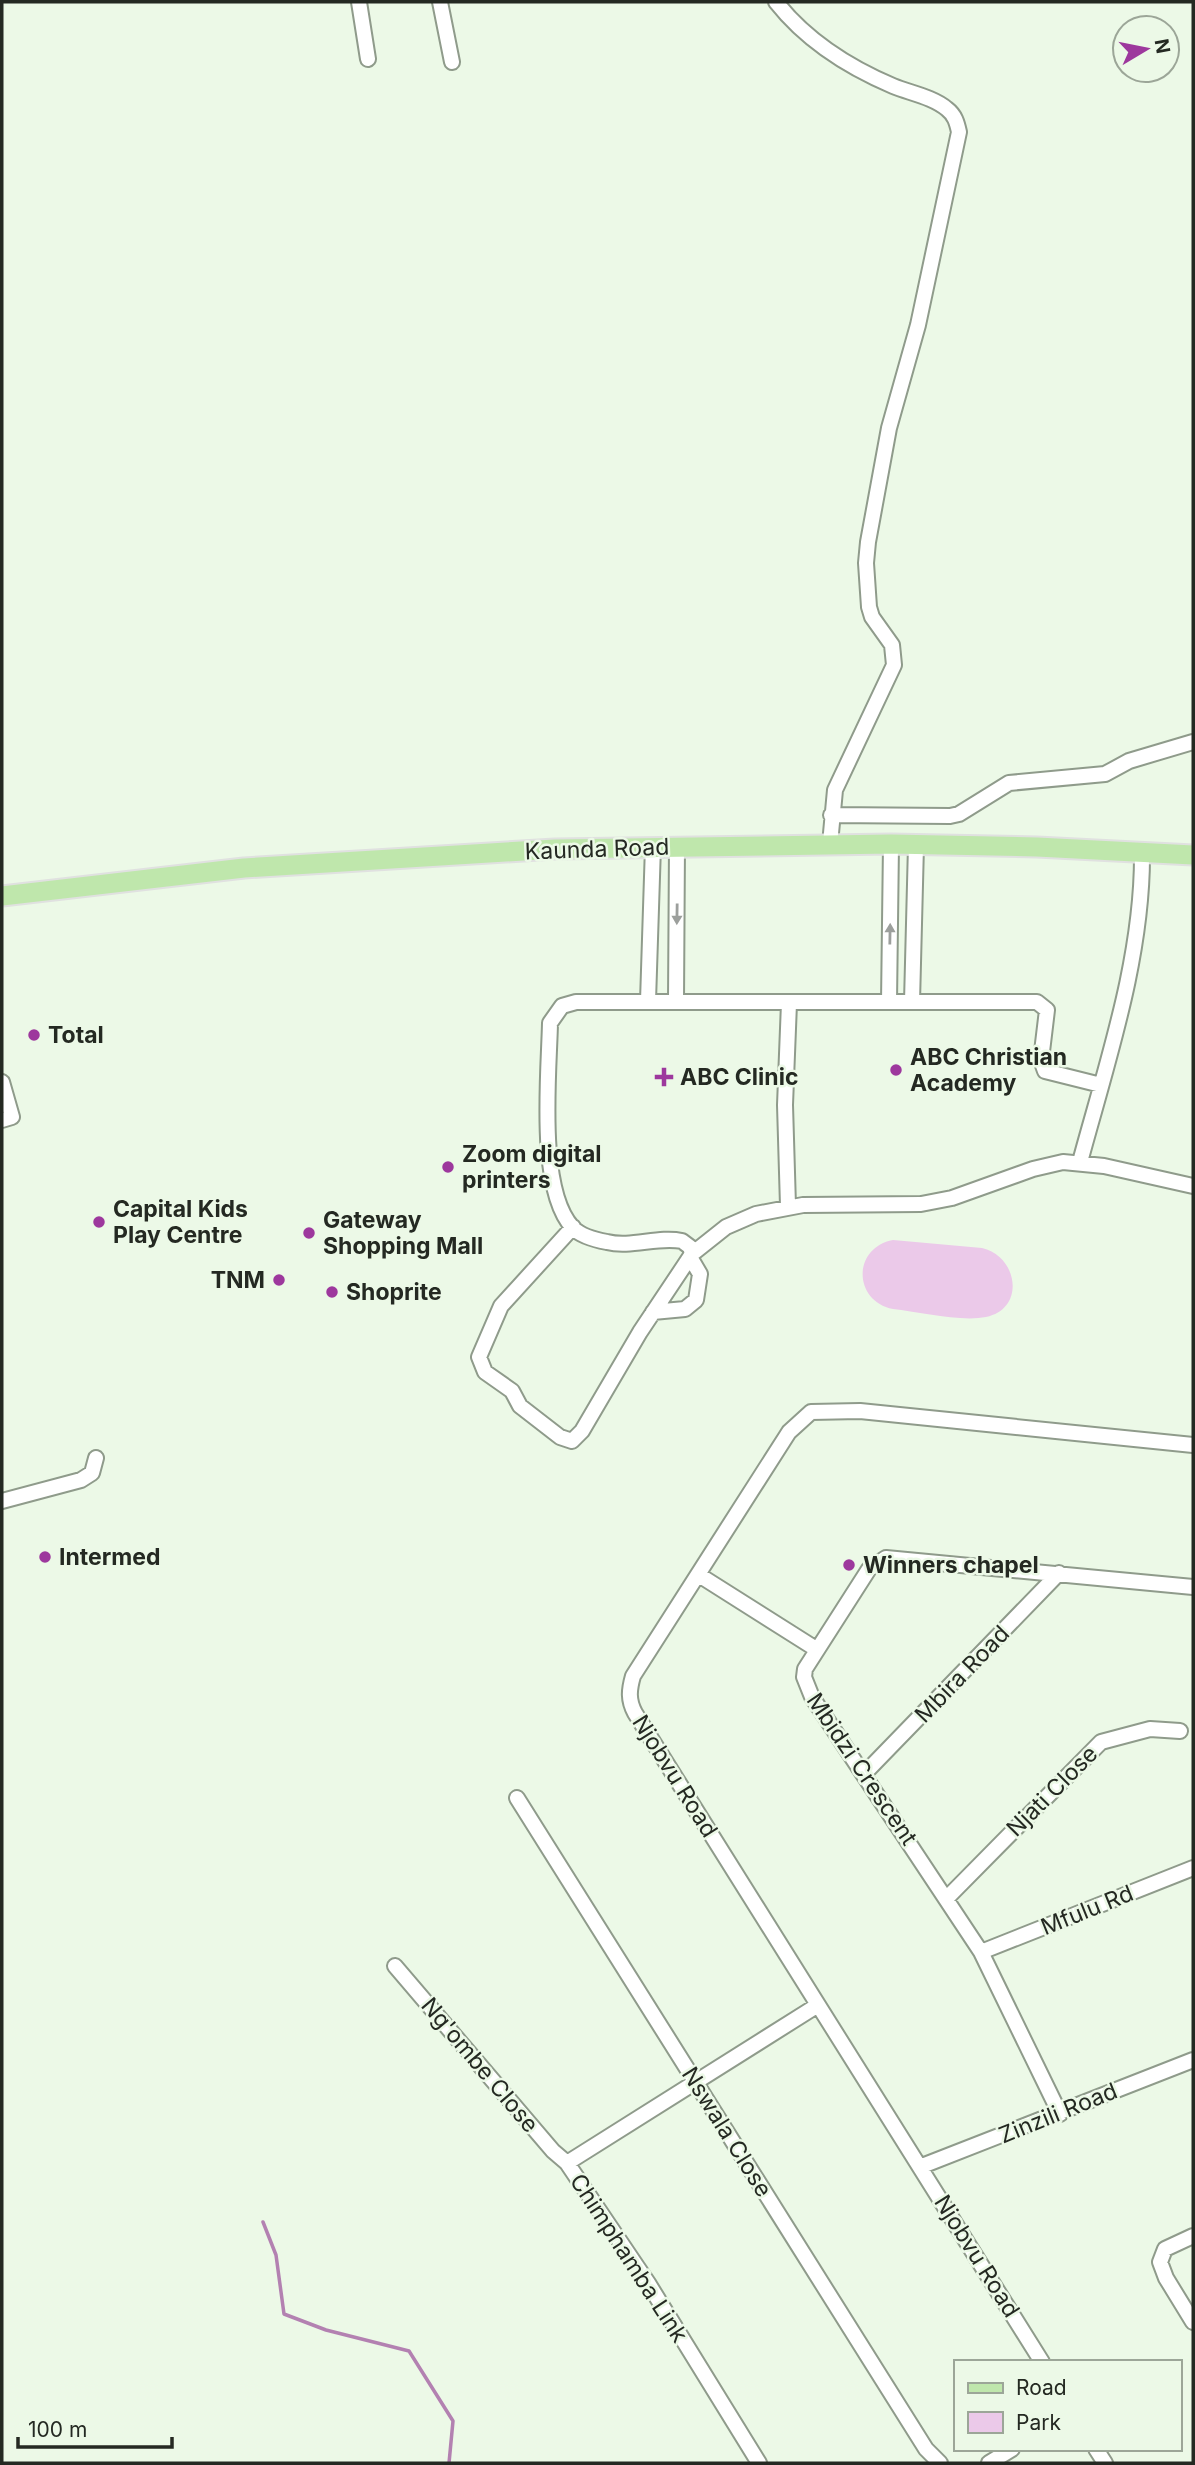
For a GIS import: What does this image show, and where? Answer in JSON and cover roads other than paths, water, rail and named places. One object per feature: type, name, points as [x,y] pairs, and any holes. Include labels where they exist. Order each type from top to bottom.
[{"type":"main road","name":"Kaunda Road","points":[[3,897],[244,868],[451,854],[677,845],[891,844],[1193,855]]},
{"type":"street","points":[[359,2],[368,59]]},
{"type":"street","points":[[440,2],[452,62]]},
{"type":"street","points":[[776,2],[802,30],[839,59],[946,107],[957,121],[958,132],[918,325],[889,428],[867,552],[869,607],[872,617],[892,645],[894,665],[835,790],[830,844]]},
{"type":"street","points":[[831,815],[950,816],[959,814],[1009,783],[1105,774],[1129,761],[1193,742]]},
{"type":"street","points":[[889,1002],[891,844]]},
{"type":"street","points":[[676,1000],[677,845]]},
{"type":"street","points":[[912,1002],[916,845]]},
{"type":"street","points":[[648,1001],[653,846]]},
{"type":"street","points":[[1080,1162],[1130,967],[1140,906],[1142,852]]},
{"type":"street","points":[[653,1312],[685,1309],[696,1300],[700,1274],[691,1256],[690,1247],[682,1241],[611,1243],[583,1234],[573,1227],[551,1179],[550,1023],[562,1006],[576,1002],[676,1000],[1041,1003],[1048,1016],[1041,1060],[1045,1071],[1101,1085]]},
{"type":"street","points":[[788,1206],[785,1105],[789,1003]]},
{"type":"street","points":[[2,1082],[7,1118]]},
{"type":"street","points":[[573,1227],[501,1306],[479,1351],[480,1363],[485,1372],[512,1391],[520,1406],[560,1437],[572,1441],[582,1431],[653,1312],[691,1256],[712,1237],[740,1220],[788,1206],[921,1204],[952,1198],[1033,1169],[1080,1162],[1193,1186]]},
{"type":"street","name":"Njobvu Road","points":[[1041,2360],[922,2166],[631,1705],[629,1688],[633,1676],[789,1432],[811,1412],[860,1411],[1193,1444]]},
{"type":"street","points":[[2,1501],[81,1480],[92,1473],[96,1458]]},
{"type":"street","name":"Mbidzi Crescent","points":[[1060,2114],[981,1952],[808,1691],[805,1670],[869,1569],[886,1558],[1193,1587]]},
{"type":"street","name":"Mbira Road","points":[[864,1774],[1059,1573]]},
{"type":"street","points":[[699,1575],[816,1649]]},
{"type":"street","name":"Njati Close","points":[[947,1898],[1101,1742],[1150,1729],[1180,1731]]},
{"type":"street","name":"Nswala Close","points":[[517,1798],[926,2449],[940,2463]]},
{"type":"street","name":"Mfulu Rd","points":[[981,1952],[1193,1868]]},
{"type":"street","name":"Ng'ombe Close","points":[[395,1966],[553,2151],[567,2163]]},
{"type":"street","name":"Chimphamba Link","points":[[760,2463],[648,2283],[567,2163],[818,2005]]},
{"type":"street","name":"Zinzili Road","points":[[922,2166],[1193,2060]]},
{"type":"street","points":[[1193,2236],[1166,2249],[1160,2262],[1166,2278],[1193,2322]]},
{"type":"street","points":[[989,2463],[1009,2451]]},
{"type":"waterway","points":[[263,2222],[276,2255],[284,2314],[326,2330],[409,2351],[453,2421],[449,2463]]},
{"type":"place","name":"Total","points":[[34,1035]]},
{"type":"place","name":"ABC Christian Academy","points":[[896,1070]]},
{"type":"place","name":"ABC Clinic","points":[[664,1077]]},
{"type":"place","name":"Zoom digital printers","points":[[448,1167]]},
{"type":"place","name":"Capital Kids Play Centre","points":[[99,1222]]},
{"type":"place","name":"Gateway Shopping Mall","points":[[309,1233]]},
{"type":"place","name":"TNM","points":[[279,1280]]},
{"type":"place","name":"Shoprite","points":[[332,1292]]},
{"type":"place","name":"Intermed","points":[[45,1557]]},
{"type":"place","name":"Winners chapel","points":[[849,1565]]}]
